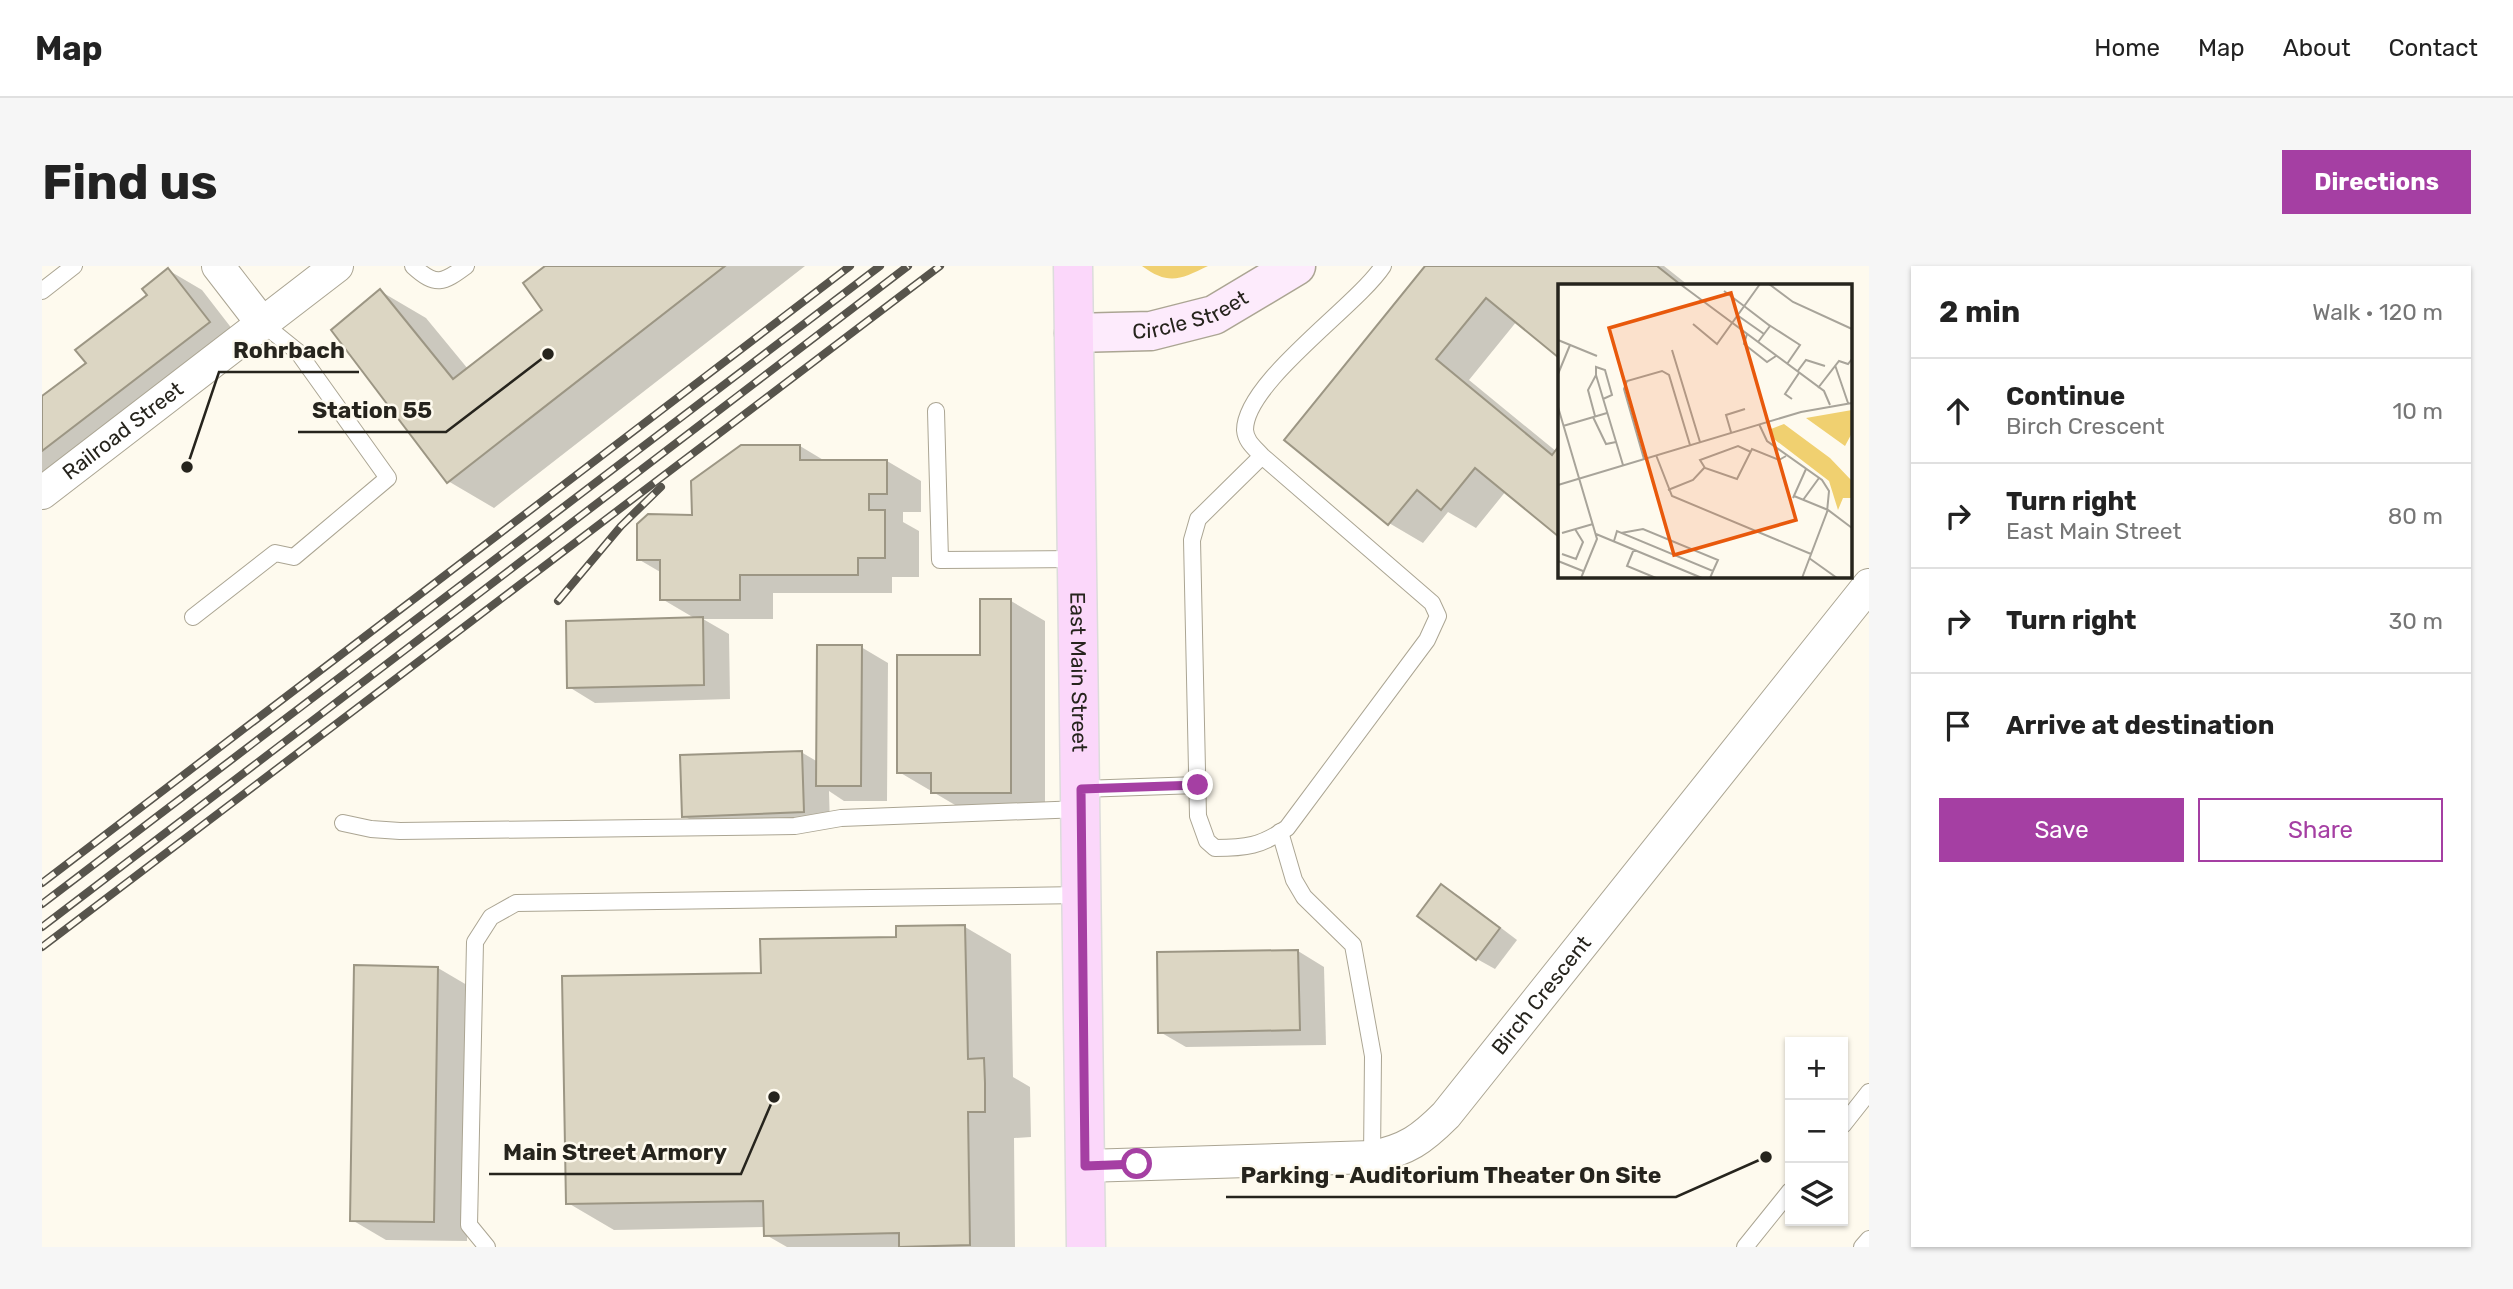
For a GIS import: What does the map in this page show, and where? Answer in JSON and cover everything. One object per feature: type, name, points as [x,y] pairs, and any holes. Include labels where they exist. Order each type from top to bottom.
[{"type":"main road","name":"East Main Street","points":[[1073,266],[1086,1247]]},
{"type":"main road","name":"Circle Street","points":[[1074,333],[1151,331],[1214,315],[1296,266]]},
{"type":"street","points":[[218,266],[262,323]]},
{"type":"street","name":"Railroad Street","points":[[42,492],[337,266]]},
{"type":"street","name":"Birch Crescent","points":[[1085,1166],[1382,1155],[1408,1147],[1426,1135],[1446,1115],[1869,585]]},
{"type":"lane","points":[[42,291],[74,266]]},
{"type":"lane","points":[[413,266],[433,281],[447,280],[466,266]]},
{"type":"lane","points":[[1262,456],[1199,519],[1192,540],[1198,816],[1207,841],[1215,848],[1245,848],[1270,840],[1287,828],[1427,639],[1438,616],[1432,603],[1262,456],[1247,440],[1245,428],[1251,409],[1271,381],[1308,339],[1383,266]]},
{"type":"lane","points":[[193,617],[275,552],[294,556],[388,478],[298,352],[262,323]]},
{"type":"lane","points":[[936,411],[940,560],[1077,559]]},
{"type":"lane","points":[[343,823],[371,830],[400,831],[795,826],[841,818],[1081,799],[1198,785]]},
{"type":"lane","points":[[1280,832],[1294,880],[1304,897],[1353,945],[1373,1056],[1382,1155]]},
{"type":"lane","points":[[487,1247],[470,1225],[475,942],[491,917],[516,903],[1082,895]]},
{"type":"lane","points":[[1848,1119],[1869,1093]]},
{"type":"lane","points":[[1745,1247],[1785,1197]]},
{"type":"lane","points":[[1862,1247],[1869,1239]]},
{"type":"shaded area","points":[[1142,266],[1208,266],[1182,277],[1168,278]]},
{"type":"building","points":[[545,266],[725,266],[447,483],[331,330],[380,289],[453,379],[542,310],[523,283]]},
{"type":"building","points":[[1425,266],[1657,266],[1680,284],[1558,284],[1558,357],[1486,298],[1436,359],[1552,455],[1558,447],[1558,536],[1475,468],[1441,510],[1417,490],[1388,525],[1284,440]]},
{"type":"building","points":[[168,268],[210,322],[42,451],[42,396],[86,363],[75,350],[147,295],[142,289]]},
{"type":"building","points":[[741,445],[800,445],[800,460],[887,460],[887,494],[869,494],[869,510],[885,510],[885,558],[858,558],[858,575],[740,575],[740,600],[660,600],[660,560],[637,560],[637,524],[648,514],[692,515],[691,481]]},
{"type":"building","points":[[980,599],[1011,599],[1011,793],[931,793],[931,773],[897,773],[897,655],[980,655]]},
{"type":"building","points":[[703,617],[704,685],[567,688],[566,621]]},
{"type":"building","points":[[817,645],[862,645],[861,786],[816,786]]},
{"type":"building","points":[[802,751],[804,812],[682,817],[680,755]]},
{"type":"building","points":[[1441,884],[1500,928],[1476,960],[1417,916]]},
{"type":"building","points":[[965,925],[968,1059],[984,1058],[985,1083],[985,1112],[968,1112],[970,1245],[899,1247],[899,1233],[764,1236],[763,1201],[566,1204],[562,976],[761,973],[760,939],[896,937],[896,926]]},
{"type":"building","points":[[1298,950],[1300,1030],[1158,1033],[1157,952]]},
{"type":"building","points":[[354,965],[438,967],[434,1222],[350,1221]]},
{"type":"railway","points":[[42,883],[850,266]]},
{"type":"railway","points":[[42,904],[880,266]]},
{"type":"railway","points":[[42,927],[908,266]]},
{"type":"railway","points":[[42,947],[940,266]]},
{"type":"railway","points":[[558,601],[621,526],[661,487]]},
{"type":"place","name":"Station 55","points":[[548,354]]},
{"type":"place","name":"Rohrbach","points":[[187,467]]},
{"type":"place","name":"Main Street Armory","points":[[774,1097]]},
{"type":"place","name":"Parking - Auditorium Theater On Site","points":[[1766,1157]]},
{"type":"route","points":[[1137,1164],[1085,1166],[1081,789],[1198,785]]}]
